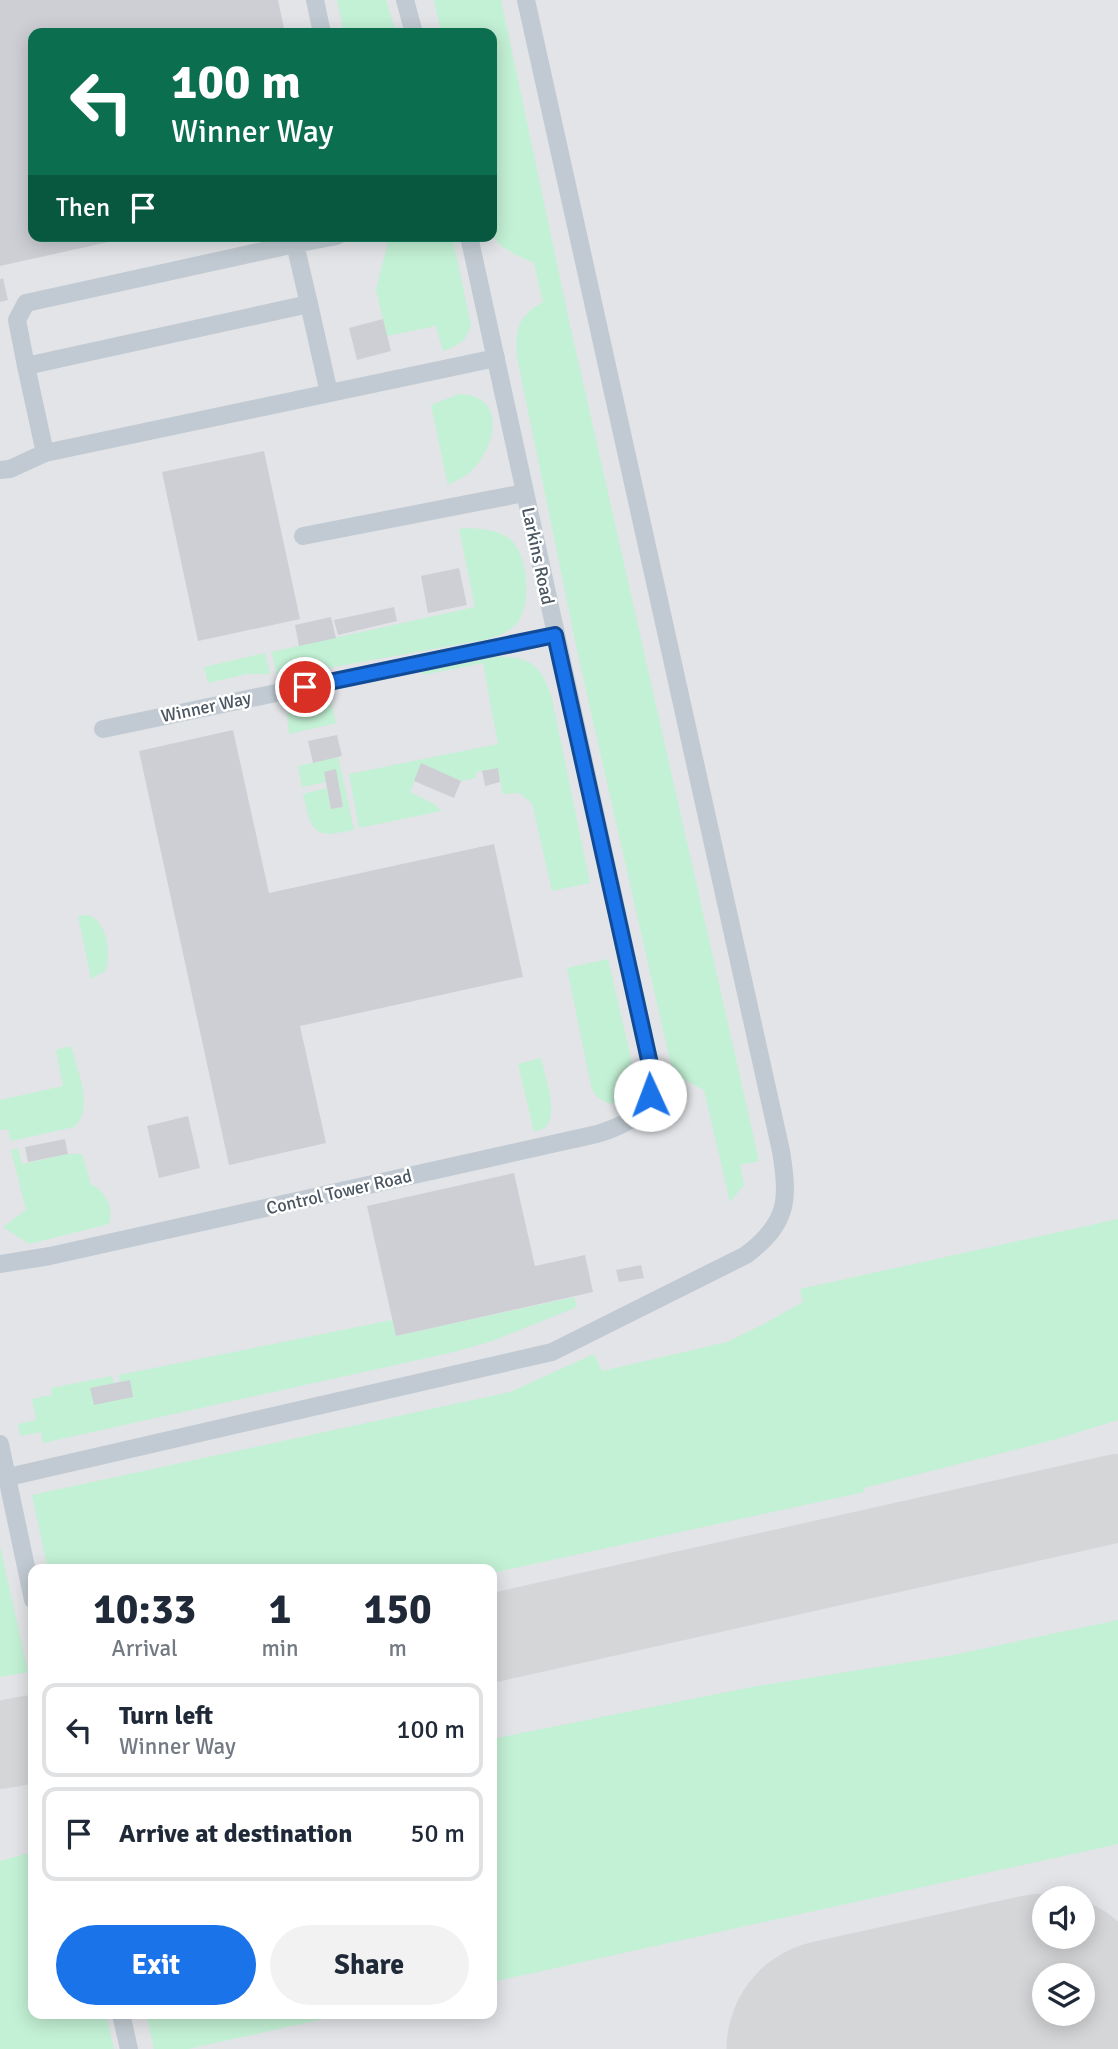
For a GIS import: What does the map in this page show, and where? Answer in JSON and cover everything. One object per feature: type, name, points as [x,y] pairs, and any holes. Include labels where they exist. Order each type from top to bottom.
[{"type":"lane","points":[[314,0],[322,28]]},
{"type":"lane","points":[[405,0],[413,28]]},
{"type":"lane","points":[[3,1479],[552,1352],[746,1255],[768,1237],[779,1222],[785,1184],[782,1150],[526,0]]},
{"type":"lane","points":[[45,453],[17,320],[26,303],[306,242]]},
{"type":"lane","name":"Larkins Road","points":[[470,242],[647,1051],[651,1082]]},
{"type":"lane","points":[[295,244],[329,393]]},
{"type":"lane","points":[[26,366],[309,304]]},
{"type":"lane","points":[[0,470],[9,469],[45,453],[496,358]]},
{"type":"lane","points":[[303,536],[524,493]]},
{"type":"lane","name":"Winner Way","points":[[103,729],[555,635]]},
{"type":"lane","name":"Control Tower Road","points":[[0,1264],[50,1256],[597,1134],[614,1129],[634,1118],[646,1102],[651,1082]]},
{"type":"lane","points":[[0,1444],[3,1479],[28,1580]]},
{"type":"lane","points":[[122,2019],[129,2049]]},
{"type":"shaded area","points":[[0,0],[1118,0],[1118,2049],[0,2049]]},
{"type":"green space","points":[[337,0],[386,0],[394,28],[343,28]]},
{"type":"green space","points":[[434,0],[501,0],[568,316],[759,1161],[740,1165],[744,1185],[730,1202],[704,1090],[673,1074],[577,650],[517,357],[520,324],[528,313],[543,302],[534,263],[505,249],[497,241],[497,28],[440,28]]},
{"type":"green space","points":[[388,242],[453,242],[471,325],[467,335],[458,344],[443,351],[436,326],[387,336],[376,290]]},
{"type":"green space","points":[[459,394],[474,396],[484,402],[490,410],[492,432],[489,444],[475,467],[448,485],[431,405]]},
{"type":"green space","points":[[469,528],[502,534],[517,547],[526,580],[525,605],[517,623],[510,629],[483,640],[278,677],[271,652],[475,607],[459,529]]},
{"type":"green space","points":[[265,653],[270,674],[247,674],[208,683],[204,667]]},
{"type":"green space","points":[[496,657],[518,658],[533,665],[548,688],[590,883],[552,891],[532,803],[519,793],[503,794],[498,768],[476,772],[476,778],[461,781],[421,764],[410,792],[434,804],[441,811],[359,828],[349,774],[498,744],[483,663],[423,675],[422,671]]},
{"type":"green space","points":[[329,696],[336,723],[289,734],[287,716],[294,703]]},
{"type":"green space","points":[[338,757],[354,830],[322,833],[312,824],[303,794],[327,788],[331,809],[343,807],[336,770],[324,772],[326,782],[302,787],[298,766]]},
{"type":"green space","points":[[87,915],[99,923],[108,948],[105,971],[91,979],[78,916]]},
{"type":"green space","points":[[608,959],[634,1072],[631,1090],[620,1102],[614,1104],[606,1103],[592,1090],[567,968]]},
{"type":"green space","points":[[71,1046],[83,1088],[83,1110],[80,1119],[74,1127],[11,1141],[8,1129],[0,1130],[0,1100],[63,1086],[56,1050]]},
{"type":"green space","points":[[541,1058],[550,1094],[551,1113],[545,1128],[534,1132],[518,1064]]},
{"type":"green space","points":[[18,1148],[22,1164],[68,1154],[82,1154],[91,1184],[101,1191],[107,1201],[109,1224],[29,1244],[3,1227],[26,1210],[11,1150]]},
{"type":"green space","points":[[1118,1219],[1118,1420],[1053,1440],[864,1488],[864,1492],[497,1572],[497,1564],[47,1564],[32,1495],[510,1392],[594,1354],[602,1371],[727,1342],[803,1302],[800,1289]]},
{"type":"green space","points":[[574,1297],[577,1307],[489,1342],[454,1352],[43,1443],[41,1432],[20,1436],[18,1424],[36,1420],[32,1399],[52,1395],[51,1388],[112,1376],[114,1383],[120,1382],[119,1375],[392,1320],[396,1336]]},
{"type":"green space","points":[[0,1546],[28,1672],[0,1677]]},
{"type":"green space","points":[[1118,1620],[1118,1844],[497,1981],[497,1738],[757,1686],[948,1656]]},
{"type":"green space","points":[[28,1853],[28,2019],[107,2019],[114,2049],[0,2049],[0,1861]]},
{"type":"green space","points":[[147,2019],[323,2019],[188,2049],[154,2049]]},
{"type":"building","points":[[0,0],[278,0],[284,28],[28,28],[28,242],[108,242],[0,266]]},
{"type":"building","points":[[3,278],[8,300],[0,302],[0,279]]},
{"type":"building","points":[[383,319],[391,351],[357,360],[349,328]]},
{"type":"building","points":[[264,451],[300,619],[198,641],[162,472]]},
{"type":"building","points":[[459,568],[467,605],[428,613],[421,576]]},
{"type":"building","points":[[394,607],[397,621],[338,635],[334,620]]},
{"type":"building","points":[[331,617],[336,638],[299,646],[295,625]]},
{"type":"building","points":[[233,730],[269,893],[494,844],[523,977],[300,1026],[326,1143],[229,1165],[139,751]]},
{"type":"building","points":[[337,735],[342,756],[313,763],[308,741]]},
{"type":"building","points":[[421,763],[461,781],[454,798],[414,781]]},
{"type":"building","points":[[498,768],[500,782],[485,786],[482,771]]},
{"type":"building","points":[[336,769],[343,807],[331,809],[324,772]]},
{"type":"building","points":[[188,1116],[200,1168],[159,1178],[147,1126]]},
{"type":"building","points":[[65,1139],[68,1154],[28,1162],[25,1147]]},
{"type":"building","points":[[514,1173],[535,1266],[585,1255],[593,1292],[396,1336],[367,1206]]},
{"type":"building","points":[[641,1265],[644,1278],[619,1282],[616,1270]]},
{"type":"building","points":[[130,1380],[133,1397],[94,1405],[90,1388]]},
{"type":"taxiway","points":[[497,1637],[1118,1498]]},
{"type":"taxiway","points":[[0,1745],[28,1740]]},
{"type":"runway","points":[[836,2049],[1032,2006]]},
{"type":"route","points":[[305,687],[555,635],[650,1064],[650,1095]]}]
